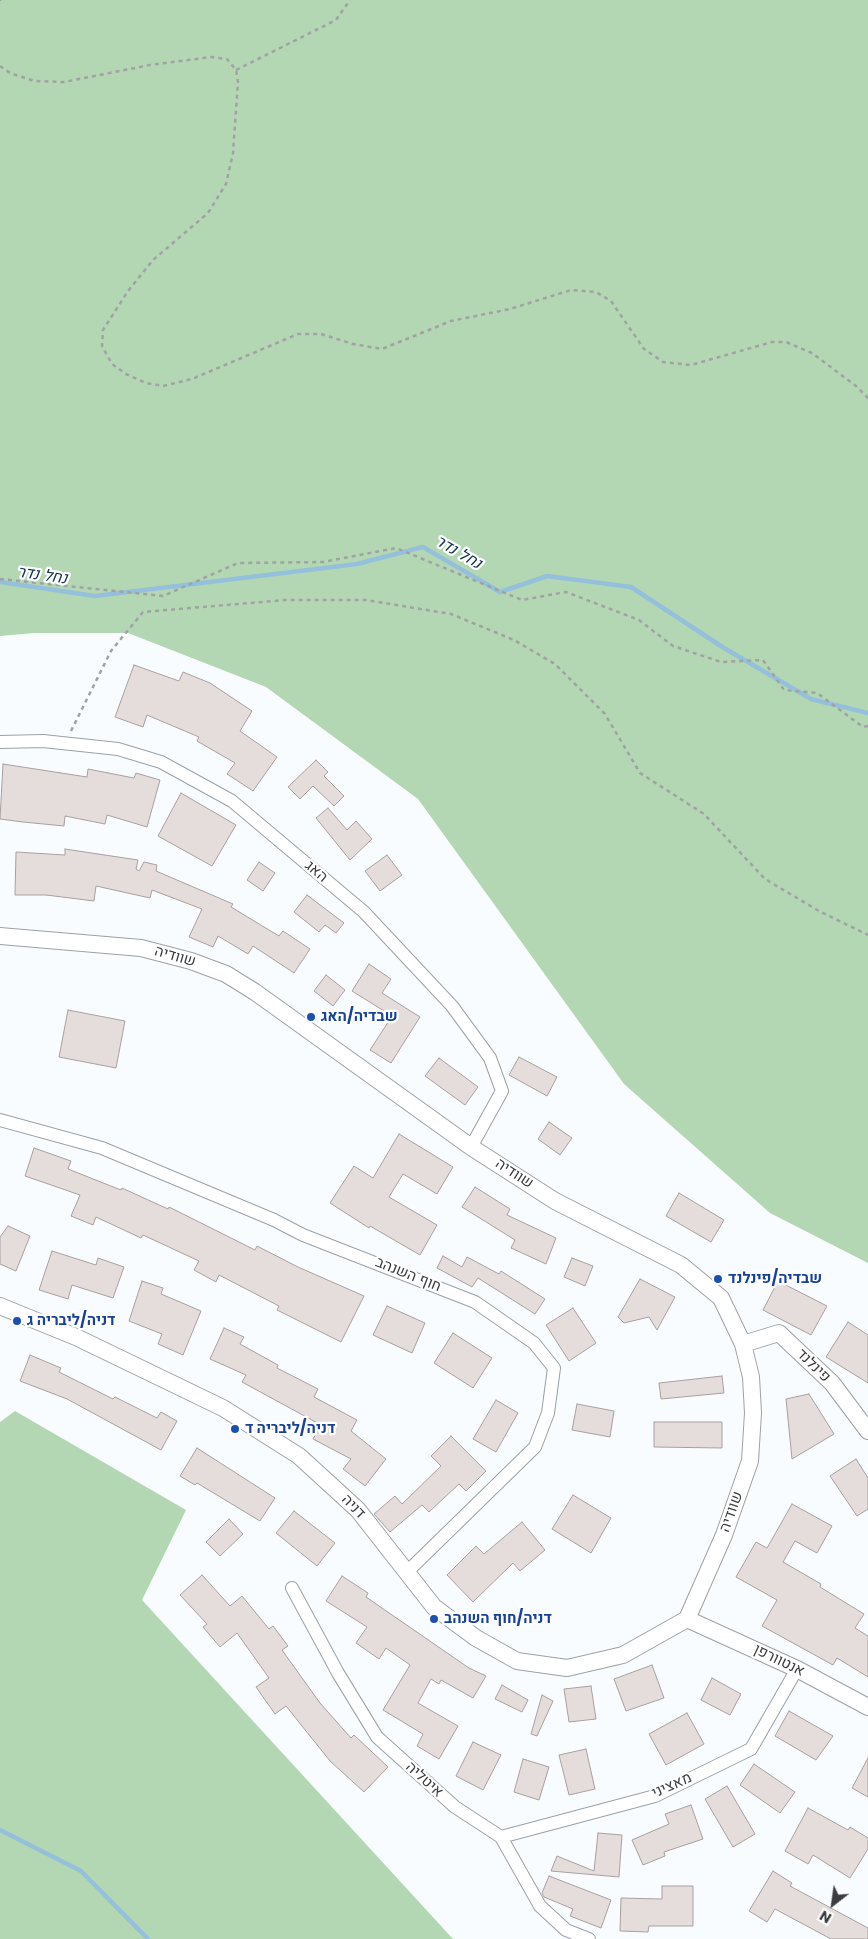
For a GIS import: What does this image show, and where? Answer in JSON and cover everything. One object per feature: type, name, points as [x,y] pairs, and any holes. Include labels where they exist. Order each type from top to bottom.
[{"type":"street","name":"האג","points":[[0,742],[64,744],[118,749],[161,762],[224,797],[364,912],[452,1006],[490,1058],[502,1091],[471,1146]]},
{"type":"street","name":"שוודיה","points":[[0,936],[141,948],[191,961],[226,974],[255,992],[471,1146],[555,1201],[681,1265],[722,1298],[742,1344],[752,1386],[753,1413],[750,1461],[724,1534],[687,1619]]},
{"type":"street","name":"חוף השנהב","points":[[0,1120],[102,1148],[274,1220],[303,1235],[475,1302],[534,1343],[554,1368],[548,1413],[535,1447],[407,1572]]},
{"type":"street","name":"דניה","points":[[0,1306],[76,1337],[223,1408],[298,1456],[358,1510],[434,1607],[476,1638],[517,1661],[567,1668],[624,1655],[687,1619]]},
{"type":"street","name":"פינלנד","points":[[742,1344],[779,1333],[832,1384],[868,1431]]},
{"type":"street","name":"איטליה","points":[[292,1588],[338,1673],[377,1737],[456,1808],[501,1837],[540,1906],[566,1930],[589,1939]]},
{"type":"street","name":"אנטוורפן","points":[[687,1619],[797,1669],[868,1707]]},
{"type":"street","name":"מאציני","points":[[501,1837],[655,1796],[750,1749],[797,1669]]},
{"type":"path","points":[[236,70],[336,20],[350,0]]},
{"type":"path","points":[[0,66],[10,73],[34,81],[64,82],[150,65],[212,57],[227,59],[236,70],[238,82],[234,153],[226,184],[208,213],[154,260],[128,291],[104,330],[102,346],[112,364],[126,374],[146,383],[163,386],[192,379],[298,334],[321,334],[353,344],[382,349],[451,321],[510,309],[570,290],[596,292],[611,301],[644,349],[662,362],[691,365],[772,342],[786,342],[812,353],[856,386],[868,398]]},
{"type":"path","points":[[0,579],[163,596],[238,563],[323,562],[396,548],[522,600],[566,592],[639,620],[673,646],[722,662],[763,660],[784,690],[816,693],[863,727],[868,726]]},
{"type":"path","points":[[64,744],[111,652],[143,612],[285,600],[366,600],[451,614],[514,640],[555,664],[605,714],[640,773],[704,814],[765,879],[819,911],[868,935]]},
{"type":"green space","points":[[0,0],[868,0],[868,1263],[770,1213],[624,1084],[418,799],[266,687],[128,633],[34,633],[0,636]]},
{"type":"green space","points":[[15,1411],[186,1510],[142,1600],[453,1939],[0,1939],[0,1422]]},
{"type":"building","points":[[134,665],[179,681],[183,672],[210,683],[252,711],[240,731],[277,757],[253,791],[227,774],[235,763],[197,741],[199,737],[147,715],[143,727],[115,717]]},
{"type":"building","points":[[316,760],[328,772],[324,776],[344,796],[334,806],[313,786],[300,799],[288,787]]},
{"type":"building","points":[[3,764],[87,777],[88,769],[134,778],[136,773],[160,780],[147,827],[107,815],[105,824],[65,816],[64,826],[23,822],[0,819]]},
{"type":"building","points":[[181,793],[236,825],[212,866],[158,836]]},
{"type":"building","points":[[328,808],[347,830],[356,821],[372,839],[350,860],[316,818]]},
{"type":"building","points":[[65,849],[138,860],[136,869],[139,871],[144,862],[157,865],[156,871],[233,904],[231,907],[279,936],[283,931],[310,949],[294,973],[253,946],[248,954],[218,936],[213,947],[189,937],[202,909],[152,890],[150,898],[96,886],[94,901],[46,895],[15,895],[16,852],[65,855]]},
{"type":"building","points":[[387,855],[402,875],[380,891],[365,871]]},
{"type":"building","points":[[259,862],[275,873],[263,891],[247,880]]},
{"type":"building","points":[[307,895],[344,923],[336,933],[325,925],[319,932],[294,912]]},
{"type":"building","points":[[369,964],[391,979],[382,993],[420,1017],[391,1063],[370,1050],[392,1016],[352,991]]},
{"type":"building","points":[[326,975],[345,990],[333,1006],[314,991]]},
{"type":"building","points":[[68,1010],[125,1021],[116,1068],[59,1057]]},
{"type":"building","points":[[519,1057],[557,1077],[547,1096],[509,1075]]},
{"type":"building","points":[[439,1058],[478,1087],[465,1105],[425,1076]]},
{"type":"building","points":[[549,1122],[572,1138],[560,1155],[538,1139]]},
{"type":"building","points":[[399,1134],[453,1167],[437,1194],[403,1174],[389,1197],[437,1225],[420,1255],[370,1226],[369,1228],[330,1203],[354,1166],[373,1178]]},
{"type":"building","points":[[34,1148],[71,1161],[68,1169],[121,1190],[122,1188],[168,1209],[169,1207],[255,1250],[257,1246],[298,1267],[364,1296],[341,1342],[277,1310],[279,1306],[219,1275],[216,1282],[194,1270],[199,1261],[143,1235],[141,1238],[96,1217],[93,1225],[71,1216],[80,1195],[25,1176]]},
{"type":"building","points":[[475,1187],[510,1209],[507,1215],[556,1238],[546,1264],[511,1248],[515,1240],[462,1207]]},
{"type":"building","points":[[679,1193],[724,1220],[711,1242],[666,1216]]},
{"type":"building","points":[[8,1226],[30,1236],[16,1271],[0,1264],[0,1237]]},
{"type":"building","points":[[52,1251],[96,1265],[98,1258],[124,1267],[113,1298],[72,1285],[68,1299],[39,1290]]},
{"type":"building","points":[[443,1256],[462,1267],[467,1257],[499,1274],[501,1271],[545,1299],[535,1314],[478,1278],[472,1287],[437,1268]]},
{"type":"building","points":[[572,1258],[593,1266],[585,1286],[564,1277]]},
{"type":"building","points":[[640,1279],[675,1297],[657,1330],[649,1317],[624,1323],[618,1317]]},
{"type":"building","points":[[142,1281],[163,1288],[161,1294],[201,1311],[183,1355],[158,1344],[162,1334],[129,1321]]},
{"type":"building","points":[[778,1281],[827,1306],[811,1335],[763,1310]]},
{"type":"building","points":[[387,1306],[425,1323],[412,1353],[373,1335]]},
{"type":"building","points":[[573,1308],[596,1343],[569,1361],[546,1325]]},
{"type":"building","points":[[848,1322],[868,1335],[868,1383],[826,1357]]},
{"type":"building","points":[[224,1328],[244,1337],[240,1344],[278,1365],[277,1368],[318,1389],[314,1397],[357,1420],[351,1431],[386,1459],[365,1486],[343,1469],[351,1459],[313,1439],[321,1425],[242,1382],[246,1375],[210,1359]]},
{"type":"building","points":[[453,1333],[492,1358],[473,1388],[434,1363]]},
{"type":"building","points":[[30,1355],[61,1368],[59,1372],[113,1399],[115,1397],[157,1418],[161,1412],[177,1421],[161,1450],[67,1399],[20,1381]]},
{"type":"building","points":[[722,1376],[724,1393],[661,1399],[659,1383]]},
{"type":"building","points":[[809,1394],[834,1434],[792,1459],[786,1399]]},
{"type":"building","points":[[496,1400],[518,1413],[496,1452],[473,1439]]},
{"type":"building","points":[[577,1404],[614,1411],[610,1437],[572,1430]]},
{"type":"building","points":[[654,1422],[722,1422],[722,1448],[654,1447]]},
{"type":"building","points":[[451,1436],[486,1471],[466,1491],[459,1484],[429,1512],[422,1505],[390,1532],[374,1514],[395,1496],[402,1504],[441,1466],[431,1456]]},
{"type":"building","points":[[197,1448],[275,1498],[260,1521],[197,1483],[195,1485],[180,1476]]},
{"type":"building","points":[[856,1459],[868,1478],[868,1509],[857,1516],[830,1476]]},
{"type":"building","points":[[573,1495],[611,1518],[591,1553],[552,1529]]},
{"type":"building","points":[[792,1504],[832,1526],[817,1553],[795,1541],[783,1562],[821,1584],[820,1587],[864,1614],[855,1628],[868,1636],[868,1677],[837,1658],[833,1665],[762,1626],[777,1600],[736,1577],[756,1542],[767,1548]]},
{"type":"building","points":[[294,1511],[335,1543],[317,1566],[276,1533]]},
{"type":"building","points":[[229,1519],[243,1534],[220,1556],[206,1542]]},
{"type":"building","points":[[522,1522],[545,1550],[520,1571],[513,1563],[473,1602],[447,1575],[476,1546],[484,1554]]},
{"type":"building","points":[[202,1575],[230,1606],[242,1596],[269,1629],[273,1626],[288,1646],[282,1650],[320,1703],[351,1738],[354,1735],[388,1767],[364,1792],[330,1761],[286,1706],[275,1714],[256,1687],[269,1678],[237,1633],[220,1647],[203,1627],[207,1624],[180,1595]]},
{"type":"building","points":[[342,1576],[368,1593],[366,1597],[469,1668],[486,1676],[473,1698],[441,1680],[439,1684],[431,1679],[418,1703],[458,1726],[439,1759],[417,1746],[423,1734],[383,1710],[410,1665],[386,1648],[379,1659],[356,1643],[367,1627],[326,1601]]},
{"type":"building","points":[[652,1665],[664,1698],[626,1711],[614,1679]]},
{"type":"building","points":[[712,1678],[741,1694],[730,1715],[701,1700]]},
{"type":"building","points":[[502,1685],[528,1700],[522,1712],[495,1699]]},
{"type":"building","points":[[591,1686],[596,1719],[569,1722],[564,1689]]},
{"type":"building","points":[[542,1695],[553,1701],[537,1736],[531,1734]]},
{"type":"building","points":[[789,1711],[833,1736],[816,1760],[775,1736]]},
{"type":"building","points":[[687,1713],[704,1744],[666,1765],[649,1734]]},
{"type":"building","points":[[473,1742],[501,1755],[483,1790],[456,1776]]},
{"type":"building","points":[[586,1749],[595,1789],[569,1795],[559,1755]]},
{"type":"building","points":[[868,1758],[868,1797],[852,1788]]},
{"type":"building","points":[[523,1759],[549,1767],[539,1800],[514,1792]]},
{"type":"building","points":[[754,1764],[795,1792],[780,1813],[740,1785]]},
{"type":"building","points":[[727,1786],[755,1834],[733,1847],[705,1799]]},
{"type":"building","points":[[691,1805],[703,1839],[664,1852],[665,1856],[643,1865],[632,1840],[669,1824],[665,1814]]},
{"type":"building","points":[[808,1808],[848,1830],[850,1827],[868,1838],[868,1849],[850,1878],[813,1855],[808,1864],[785,1851]]},
{"type":"building","points":[[598,1833],[622,1835],[619,1877],[551,1871],[557,1856],[594,1871]]},
{"type":"building","points":[[773,1871],[792,1883],[790,1886],[868,1928],[868,1939],[831,1939],[775,1909],[767,1922],[749,1911]]},
{"type":"building","points":[[549,1876],[611,1900],[601,1928],[570,1916],[573,1909],[544,1897],[542,1893]]},
{"type":"building","points":[[662,1886],[693,1886],[693,1926],[649,1926],[648,1932],[620,1931],[621,1898],[662,1899]]},
{"type":"waterway","name":"נחל נדר","points":[[0,582],[95,596],[357,564],[423,547],[500,592],[547,576],[631,587],[724,648],[811,699],[868,713]]},
{"type":"waterway","points":[[0,1830],[81,1871],[148,1939]]},
{"type":"place","name":"שבדיה/האג","points":[[311,1017]]},
{"type":"place","name":"שבדיה/פינלנד","points":[[718,1279]]},
{"type":"place","name":"דניה/ליבריה ג","points":[[17,1321]]},
{"type":"place","name":"דניה/ליבריה ד","points":[[235,1429]]},
{"type":"place","name":"דניה/חוף השנהב","points":[[434,1619]]}]
